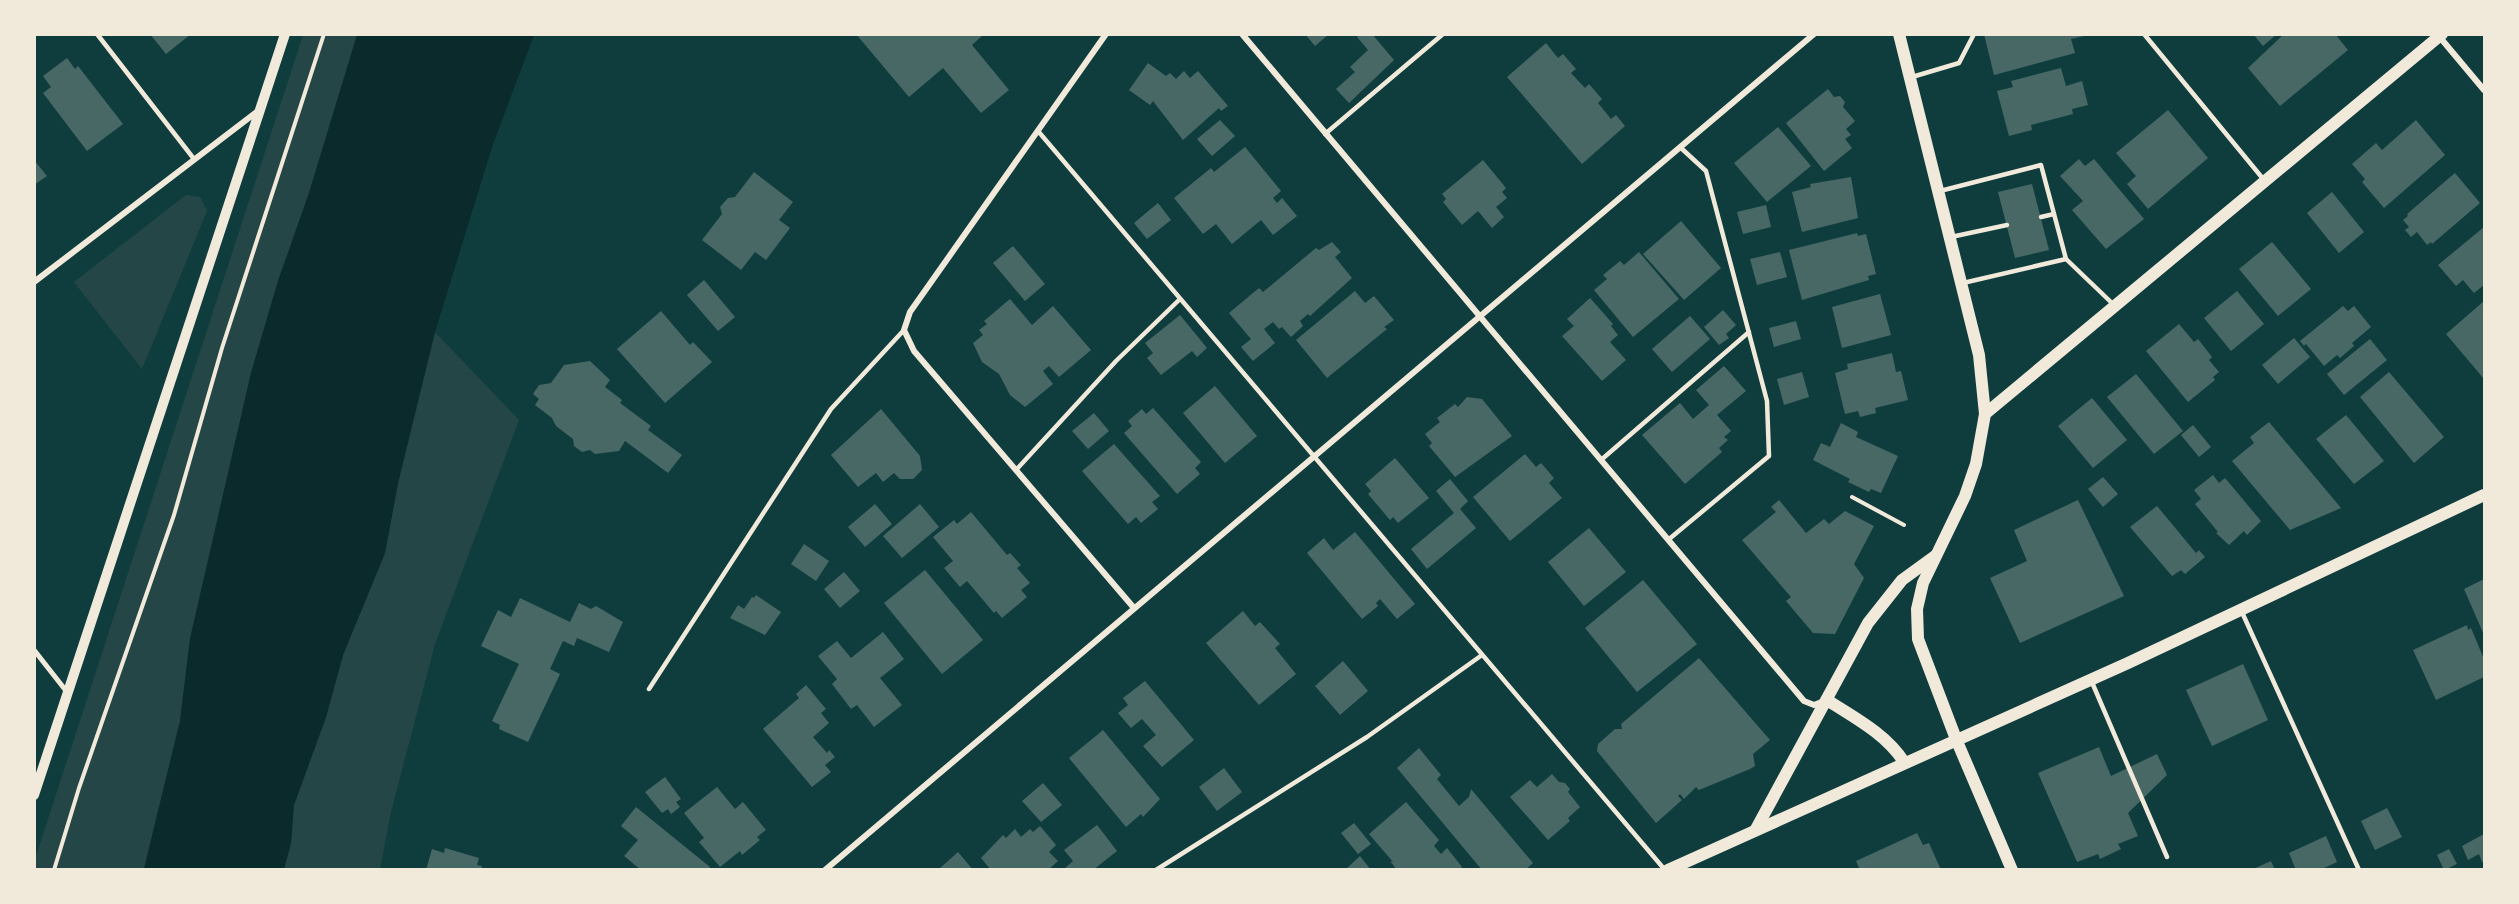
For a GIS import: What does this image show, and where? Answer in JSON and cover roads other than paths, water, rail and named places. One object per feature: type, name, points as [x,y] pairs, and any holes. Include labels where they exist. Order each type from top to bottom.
[{"type":"main road","points":[[1899,34],[1979,355],[1985,414],[1976,464],[1965,496],[1923,583],[1917,609],[1918,639],[1956,739],[2012,870]]},
{"type":"main road","points":[[1985,414],[2266,182],[2439,35]]},
{"type":"main road","points":[[1666,870],[2091,680],[2484,495]]},
{"type":"main road","points":[[1756,829],[1868,623],[1902,580],[1935,556]]},
{"type":"main road","points":[[1827,700],[1882,736],[1894,747],[1904,762]]},
{"type":"street","points":[[34,795],[285,34]]},
{"type":"street","points":[[1106,34],[910,312],[904,330],[914,351],[1134,608]]},
{"type":"street","points":[[1242,34],[1804,701],[1814,705],[1827,700]]},
{"type":"street","points":[[825,870],[1814,34]]},
{"type":"street","points":[[2439,35],[2484,90]]},
{"type":"street","points":[[34,282],[260,110]]},
{"type":"street","points":[[34,650],[68,693]]},
{"type":"lane","points":[[97,34],[194,159]]},
{"type":"lane","points":[[1325,134],[1443,34]]},
{"type":"lane","points":[[1910,78],[1959,63],[1974,34]]},
{"type":"lane","points":[[2144,34],[2266,182]]},
{"type":"lane","points":[[1038,131],[1666,870]]},
{"type":"lane","points":[[1668,540],[1769,456],[1767,401],[1706,171],[1681,148]]},
{"type":"lane","points":[[1938,191],[2041,165],[2066,259],[2116,307]]},
{"type":"lane","points":[[2041,217],[2054,214]]},
{"type":"lane","points":[[1950,237],[2007,225]]},
{"type":"lane","points":[[1961,284],[2066,259]]},
{"type":"lane","points":[[1016,470],[1108,369],[1180,299]]},
{"type":"lane","points":[[649,689],[831,409],[904,330]]},
{"type":"lane","points":[[1601,460],[1749,332]]},
{"type":"lane","points":[[2240,609],[2359,870]]},
{"type":"lane","points":[[1156,870],[1367,736],[1482,655]]},
{"type":"lane","points":[[2091,680],[2167,857]]}]
